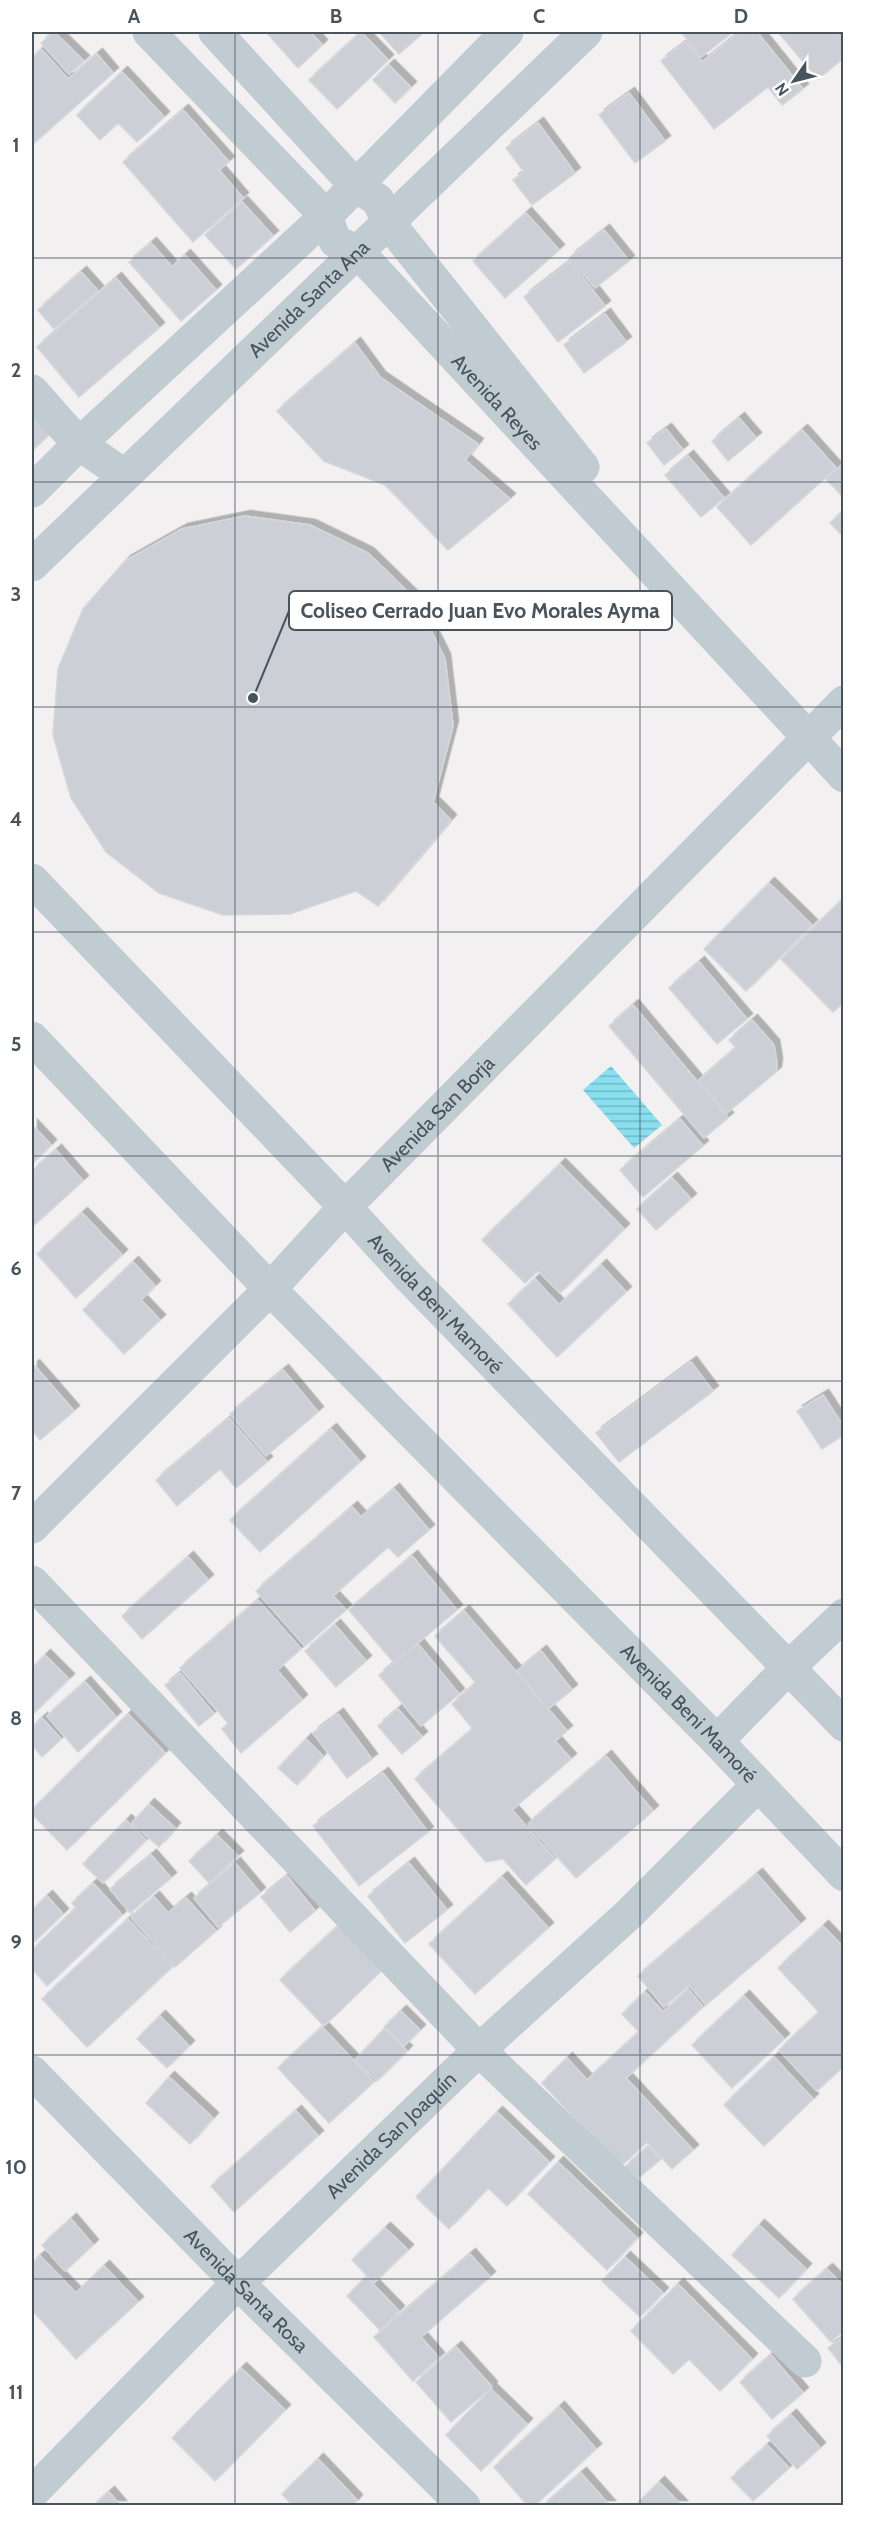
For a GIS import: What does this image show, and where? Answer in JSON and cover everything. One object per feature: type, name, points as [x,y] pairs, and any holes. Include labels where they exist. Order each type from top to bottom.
[{"type":"street","name":"Avenida Reyes","points":[[148,32],[326,216],[335,241],[358,252],[829,727]]},
{"type":"street","name":"Avenida Reyes","points":[[215,32],[356,186],[378,200],[388,222],[604,492],[829,727],[843,776]]},
{"type":"street","points":[[32,491],[79,444],[326,216],[507,32]]},
{"type":"street","name":"Avenida Santa Ana","points":[[32,565],[586,32]]},
{"type":"street","points":[[32,391],[79,444],[124,475]]},
{"type":"street","name":"Avenida San Borja","points":[[32,1527],[270,1289],[345,1207],[829,727]]},
{"type":"street","name":"Avenida Beni Mamoré","points":[[32,880],[409,1277],[843,1725]]},
{"type":"street","name":"Avenida Beni Mamoré","points":[[32,1038],[270,1289],[717,1741],[843,1875]]},
{"type":"street","points":[[32,1582],[479,2050],[805,2361]]},
{"type":"street","points":[[717,1741],[843,1615]]},
{"type":"street","name":"Avenida San Joaquín","points":[[32,2493],[238,2283],[479,2050],[629,1914],[758,1785]]},
{"type":"street","name":"Avenida Santa Rosa","points":[[32,2072],[238,2283],[464,2505]]},
{"type":"water","points":[[611,1066],[662,1125],[634,1148],[583,1090]]},
{"type":"building","points":[[54,32],[84,61],[69,74],[41,43]]},
{"type":"building","points":[[266,32],[310,32],[322,45],[298,68]]},
{"type":"building","points":[[361,32],[388,60],[337,109],[309,80]]},
{"type":"building","points":[[379,32],[424,32],[399,54]]},
{"type":"building","points":[[681,32],[733,32],[701,57]]},
{"type":"building","points":[[740,32],[757,32],[803,89],[782,105],[768,87],[714,129],[661,61],[686,42],[702,62]]},
{"type":"building","points":[[778,32],[836,32],[844,40],[844,58],[818,79]]},
{"type":"building","points":[[41,49],[68,79],[97,54],[113,73],[32,145],[32,58]]},
{"type":"building","points":[[389,65],[411,87],[395,103],[373,80]]},
{"type":"building","points":[[122,72],[164,117],[137,142],[118,123],[100,140],[77,115]]},
{"type":"building","points":[[629,93],[665,141],[635,163],[599,115]]},
{"type":"building","points":[[183,110],[229,162],[219,170],[243,198],[193,242],[123,162]]},
{"type":"building","points":[[538,123],[575,173],[532,205],[513,180],[524,172],[506,148]]},
{"type":"building","points":[[242,202],[273,236],[236,269],[205,235]]},
{"type":"building","points":[[526,213],[559,250],[505,298],[473,261]]},
{"type":"building","points":[[604,230],[629,261],[595,288],[570,257]]},
{"type":"building","points":[[151,243],[172,267],[185,255],[216,290],[181,321],[129,262]]},
{"type":"building","points":[[570,261],[605,306],[558,342],[524,297]]},
{"type":"building","points":[[81,272],[98,291],[54,329],[38,310]]},
{"type":"building","points":[[116,278],[159,328],[79,397],[37,347]]},
{"type":"building","points":[[605,314],[626,342],[584,373],[564,345]]},
{"type":"building","points":[[355,343],[380,377],[478,444],[465,460],[510,499],[448,550],[385,485],[324,461],[277,411]]},
{"type":"building","points":[[32,413],[50,434],[32,451]]},
{"type":"building","points":[[739,418],[756,438],[728,461],[712,441]]},
{"type":"building","points":[[666,429],[683,450],[664,465],[647,443]]},
{"type":"building","points":[[802,430],[836,468],[751,545],[717,507]]},
{"type":"building","points":[[688,456],[724,498],[701,517],[665,475]]},
{"type":"building","points":[[844,463],[844,498],[826,479]]},
{"type":"building","points":[[844,510],[844,537],[830,523]]},
{"type":"building","points":[[245,516],[310,525],[368,553],[415,599],[445,659],[453,726],[433,802],[451,820],[378,906],[356,891],[290,914],[223,915],[159,893],[106,852],[71,798],[53,735],[58,669],[83,609],[125,561],[182,529]]},
{"type":"building","points":[[769,883],[812,925],[746,991],[704,949]]},
{"type":"building","points":[[844,898],[844,1002],[833,1012],[781,959]]},
{"type":"building","points":[[699,962],[747,1019],[717,1044],[669,988]]},
{"type":"building","points":[[633,1005],[728,1118],[704,1138],[609,1026]]},
{"type":"building","points":[[752,1020],[774,1045],[776,1072],[727,1113],[699,1080],[736,1048],[729,1040]]},
{"type":"building","points":[[680,1119],[703,1146],[643,1197],[620,1170]]},
{"type":"building","points":[[32,1125],[51,1145],[32,1164]]},
{"type":"building","points":[[56,1150],[83,1181],[32,1227],[32,1171]]},
{"type":"building","points":[[560,1164],[624,1229],[560,1293],[538,1271],[525,1283],[482,1240]]},
{"type":"building","points":[[672,1178],[691,1199],[656,1230],[637,1209]]},
{"type":"building","points":[[82,1213],[122,1255],[76,1298],[37,1254]]},
{"type":"building","points":[[133,1262],[155,1286],[141,1300],[160,1320],[124,1354],[83,1310]]},
{"type":"building","points":[[601,1265],[626,1292],[557,1357],[508,1304],[535,1279],[559,1305]]},
{"type":"building","points":[[691,1362],[713,1391],[619,1462],[596,1433]]},
{"type":"building","points":[[34,1365],[74,1411],[40,1440],[32,1430],[32,1367]]},
{"type":"building","points":[[283,1370],[318,1412],[266,1456],[230,1414]]},
{"type":"building","points":[[823,1395],[844,1427],[844,1435],[822,1449],[797,1411]]},
{"type":"building","points":[[229,1418],[267,1462],[236,1488],[220,1469],[177,1506],[156,1480]]},
{"type":"building","points":[[331,1429],[360,1462],[260,1552],[230,1520]]},
{"type":"building","points":[[394,1489],[429,1530],[398,1557],[388,1547],[333,1596],[346,1610],[305,1646],[256,1591],[352,1507],[361,1517]]},
{"type":"building","points":[[412,1556],[457,1610],[394,1663],[349,1610]]},
{"type":"building","points":[[188,1557],[208,1580],[142,1639],[122,1616]]},
{"type":"building","points":[[258,1600],[301,1649],[277,1670],[302,1700],[241,1753],[222,1729],[228,1723],[180,1668]]},
{"type":"building","points":[[464,1611],[567,1731],[555,1741],[571,1759],[512,1810],[555,1859],[526,1885],[503,1859],[486,1862],[415,1779],[473,1729],[452,1704],[476,1683],[435,1636]]},
{"type":"building","points":[[335,1625],[366,1661],[336,1687],[305,1651]]},
{"type":"building","points":[[418,1644],[459,1694],[421,1726],[379,1675]]},
{"type":"building","points":[[541,1651],[572,1690],[548,1709],[517,1671]]},
{"type":"building","points":[[45,1655],[69,1679],[32,1715],[32,1668]]},
{"type":"building","points":[[180,1673],[214,1714],[199,1726],[165,1685]]},
{"type":"building","points":[[85,1682],[116,1717],[78,1752],[47,1716]]},
{"type":"building","points":[[398,1709],[422,1737],[402,1754],[378,1726]]},
{"type":"building","points":[[128,1714],[165,1753],[67,1850],[32,1814],[32,1810]]},
{"type":"building","points":[[338,1714],[372,1759],[347,1778],[313,1733]]},
{"type":"building","points":[[42,1718],[61,1739],[42,1757],[32,1745],[32,1727]]},
{"type":"building","points":[[306,1739],[323,1756],[297,1785],[278,1768]]},
{"type":"building","points":[[606,1756],[653,1811],[576,1878],[528,1824]]},
{"type":"building","points":[[383,1773],[428,1832],[359,1886],[313,1826]]},
{"type":"building","points":[[149,1804],[175,1828],[159,1847],[132,1823]]},
{"type":"building","points":[[126,1820],[146,1840],[103,1883],[83,1864]]},
{"type":"building","points":[[217,1835],[238,1856],[209,1883],[189,1861]]},
{"type":"building","points":[[151,1855],[171,1878],[130,1913],[110,1889]]},
{"type":"building","points":[[235,1863],[260,1893],[218,1927],[194,1898]]},
{"type":"building","points":[[409,1863],[447,1910],[405,1943],[368,1896]]},
{"type":"building","points":[[757,1874],[800,1924],[706,2005],[689,1985],[664,2007],[638,1976]]},
{"type":"building","points":[[287,1876],[315,1911],[290,1932],[261,1897]]},
{"type":"building","points":[[502,1877],[548,1928],[475,1994],[429,1944]]},
{"type":"building","points":[[93,1883],[122,1915],[47,1986],[32,1969],[32,1950],[76,1908],[72,1903]]},
{"type":"building","points":[[47,1896],[63,1914],[32,1944],[32,1910]]},
{"type":"building","points":[[154,1897],[168,1913],[186,1898],[216,1931],[175,1967],[131,1917]]},
{"type":"building","points":[[128,1919],[172,1967],[87,2047],[42,1999]]},
{"type":"building","points":[[339,1925],[382,1970],[324,2026],[280,1980]]},
{"type":"building","points":[[823,1926],[844,1948],[844,2066],[817,2091],[779,2050],[819,2012],[778,1968]]},
{"type":"building","points":[[688,1989],[703,2007],[626,2078],[693,2150],[672,2169],[647,2142],[620,2167],[542,2083],[567,2058],[587,2080],[639,2032],[622,2014],[645,1992],[663,2012]]},
{"type":"building","points":[[744,1996],[784,2039],[732,2088],[692,2045]]},
{"type":"building","points":[[401,2011],[420,2030],[404,2046],[384,2027]]},
{"type":"building","points":[[160,2016],[189,2046],[167,2068],[137,2039]]},
{"type":"building","points":[[322,2027],[374,2082],[329,2123],[278,2068]]},
{"type":"building","points":[[384,2029],[407,2051],[377,2081],[355,2060]]},
{"type":"building","points":[[774,2057],[813,2099],[764,2146],[724,2105]]},
{"type":"building","points":[[169,2077],[213,2118],[190,2144],[146,2103]]},
{"type":"building","points":[[296,2111],[318,2136],[234,2212],[211,2186]]},
{"type":"building","points":[[497,2112],[549,2162],[507,2206],[488,2188],[449,2229],[416,2197]]},
{"type":"building","points":[[649,2146],[660,2160],[636,2180],[625,2167]]},
{"type":"building","points":[[558,2162],[637,2238],[607,2270],[528,2194]]},
{"type":"building","points":[[71,2219],[93,2245],[65,2271],[42,2245]]},
{"type":"building","points":[[759,2225],[806,2269],[779,2298],[732,2255]]},
{"type":"building","points":[[385,2228],[408,2250],[374,2283],[352,2260]]},
{"type":"building","points":[[470,2254],[490,2277],[421,2337],[439,2358],[413,2381],[374,2337]]},
{"type":"building","points":[[40,2256],[76,2293],[104,2266],[138,2302],[76,2359],[32,2310],[32,2263]]},
{"type":"building","points":[[625,2257],[663,2293],[640,2317],[602,2281]]},
{"type":"building","points":[[827,2269],[844,2286],[844,2330],[831,2342],[793,2299]]},
{"type":"building","points":[[366,2277],[399,2311],[380,2330],[347,2296]]},
{"type":"building","points":[[678,2284],[752,2359],[720,2391],[689,2359],[673,2374],[631,2331]]},
{"type":"building","points":[[844,2337],[844,2368],[828,2348]]},
{"type":"building","points":[[456,2347],[492,2387],[451,2422],[416,2382]]},
{"type":"building","points":[[771,2355],[803,2393],[772,2419],[740,2382]]},
{"type":"building","points":[[241,2368],[285,2410],[215,2481],[172,2438]]},
{"type":"building","points":[[491,2389],[527,2424],[481,2471],[446,2435]]},
{"type":"building","points":[[559,2407],[596,2449],[534,2506],[528,2506],[494,2467]]},
{"type":"building","points":[[791,2415],[820,2448],[797,2469],[767,2436]]},
{"type":"building","points":[[767,2445],[789,2468],[753,2501],[731,2478]]},
{"type":"building","points":[[318,2459],[357,2500],[352,2506],[293,2506],[282,2494]]},
{"type":"building","points":[[581,2473],[610,2506],[543,2506]]},
{"type":"building","points":[[659,2482],[682,2506],[635,2506]]},
{"type":"building","points":[[109,2492],[121,2506],[93,2506]]},
{"type":"place","name":"Coliseo Cerrado Juan Evo Morales Ayma","points":[[253,698]]}]
